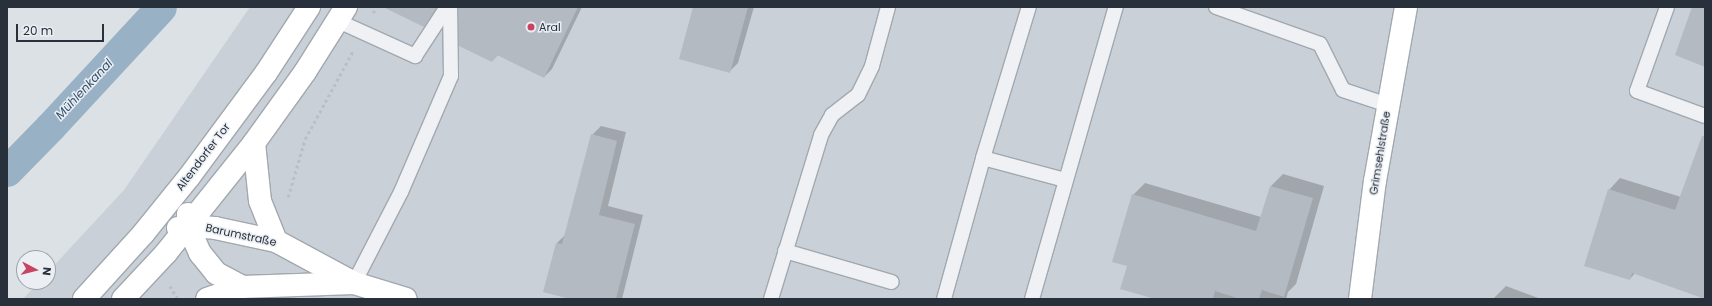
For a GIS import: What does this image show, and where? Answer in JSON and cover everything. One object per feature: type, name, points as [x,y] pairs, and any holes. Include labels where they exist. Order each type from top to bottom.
[{"type":"main road","name":"Altendorfer Tor","points":[[84,299],[143,234],[189,177],[266,73],[310,7]]},
{"type":"main road","name":"Grimsehlstraße","points":[[1360,299],[1375,181],[1406,7]]},
{"type":"main road","points":[[123,299],[156,265],[254,143],[305,72],[342,14]]},
{"type":"main road","points":[[254,143],[260,201],[276,241]]},
{"type":"main road","points":[[189,177],[188,226],[200,253],[216,273],[242,287]]},
{"type":"main road","name":"Barumstraße","points":[[143,234],[188,226],[215,228],[276,241],[354,283],[406,299]]},
{"type":"main road","name":"Barumstraße","points":[[207,299],[242,287],[354,283]]},
{"type":"lane","points":[[342,14],[364,32],[415,56],[449,7]]},
{"type":"lane","points":[[354,283],[401,192],[451,76],[449,7]]},
{"type":"lane","points":[[771,299],[821,135],[832,115],[858,95],[872,66],[888,7]]},
{"type":"lane","points":[[944,299],[983,158],[1029,7]]},
{"type":"lane","points":[[1032,299],[1116,7]]},
{"type":"lane","points":[[1216,7],[1320,44],[1343,90],[1388,105]]},
{"type":"lane","points":[[1667,7],[1637,91],[1705,116]]},
{"type":"lane","points":[[983,158],[1065,180]]},
{"type":"lane","points":[[786,251],[892,282]]},
{"type":"path","points":[[276,241],[305,139],[364,32],[376,7]]},
{"type":"shaded area","points":[[250,7],[1705,7],[1705,299],[23,299],[31,290],[56,290],[56,263],[124,190]]},
{"type":"building","points":[[383,7],[437,7],[424,27]]},
{"type":"building","points":[[458,7],[578,7],[544,78],[497,55],[492,62],[459,46]]},
{"type":"building","points":[[693,7],[748,7],[730,73],[679,59]]},
{"type":"building","points":[[1692,7],[1705,7],[1705,67],[1675,55]]},
{"type":"building","points":[[591,134],[617,141],[599,215],[635,224],[616,299],[570,299],[543,292],[556,243],[562,244]]},
{"type":"building","points":[[1702,136],[1705,136],[1705,299],[1632,273],[1630,280],[1584,266],[1608,189],[1675,210]]},
{"type":"building","points":[[1270,186],[1313,198],[1284,297],[1262,290],[1259,299],[1240,299],[1215,291],[1213,299],[1155,299],[1120,289],[1127,266],[1112,262],[1132,194],[1256,231]]},
{"type":"waterway","name":"Mühlenkanal","points":[[7,171],[50,127],[161,7]]},
{"type":"place","name":"Aral","points":[[531,27]]}]
